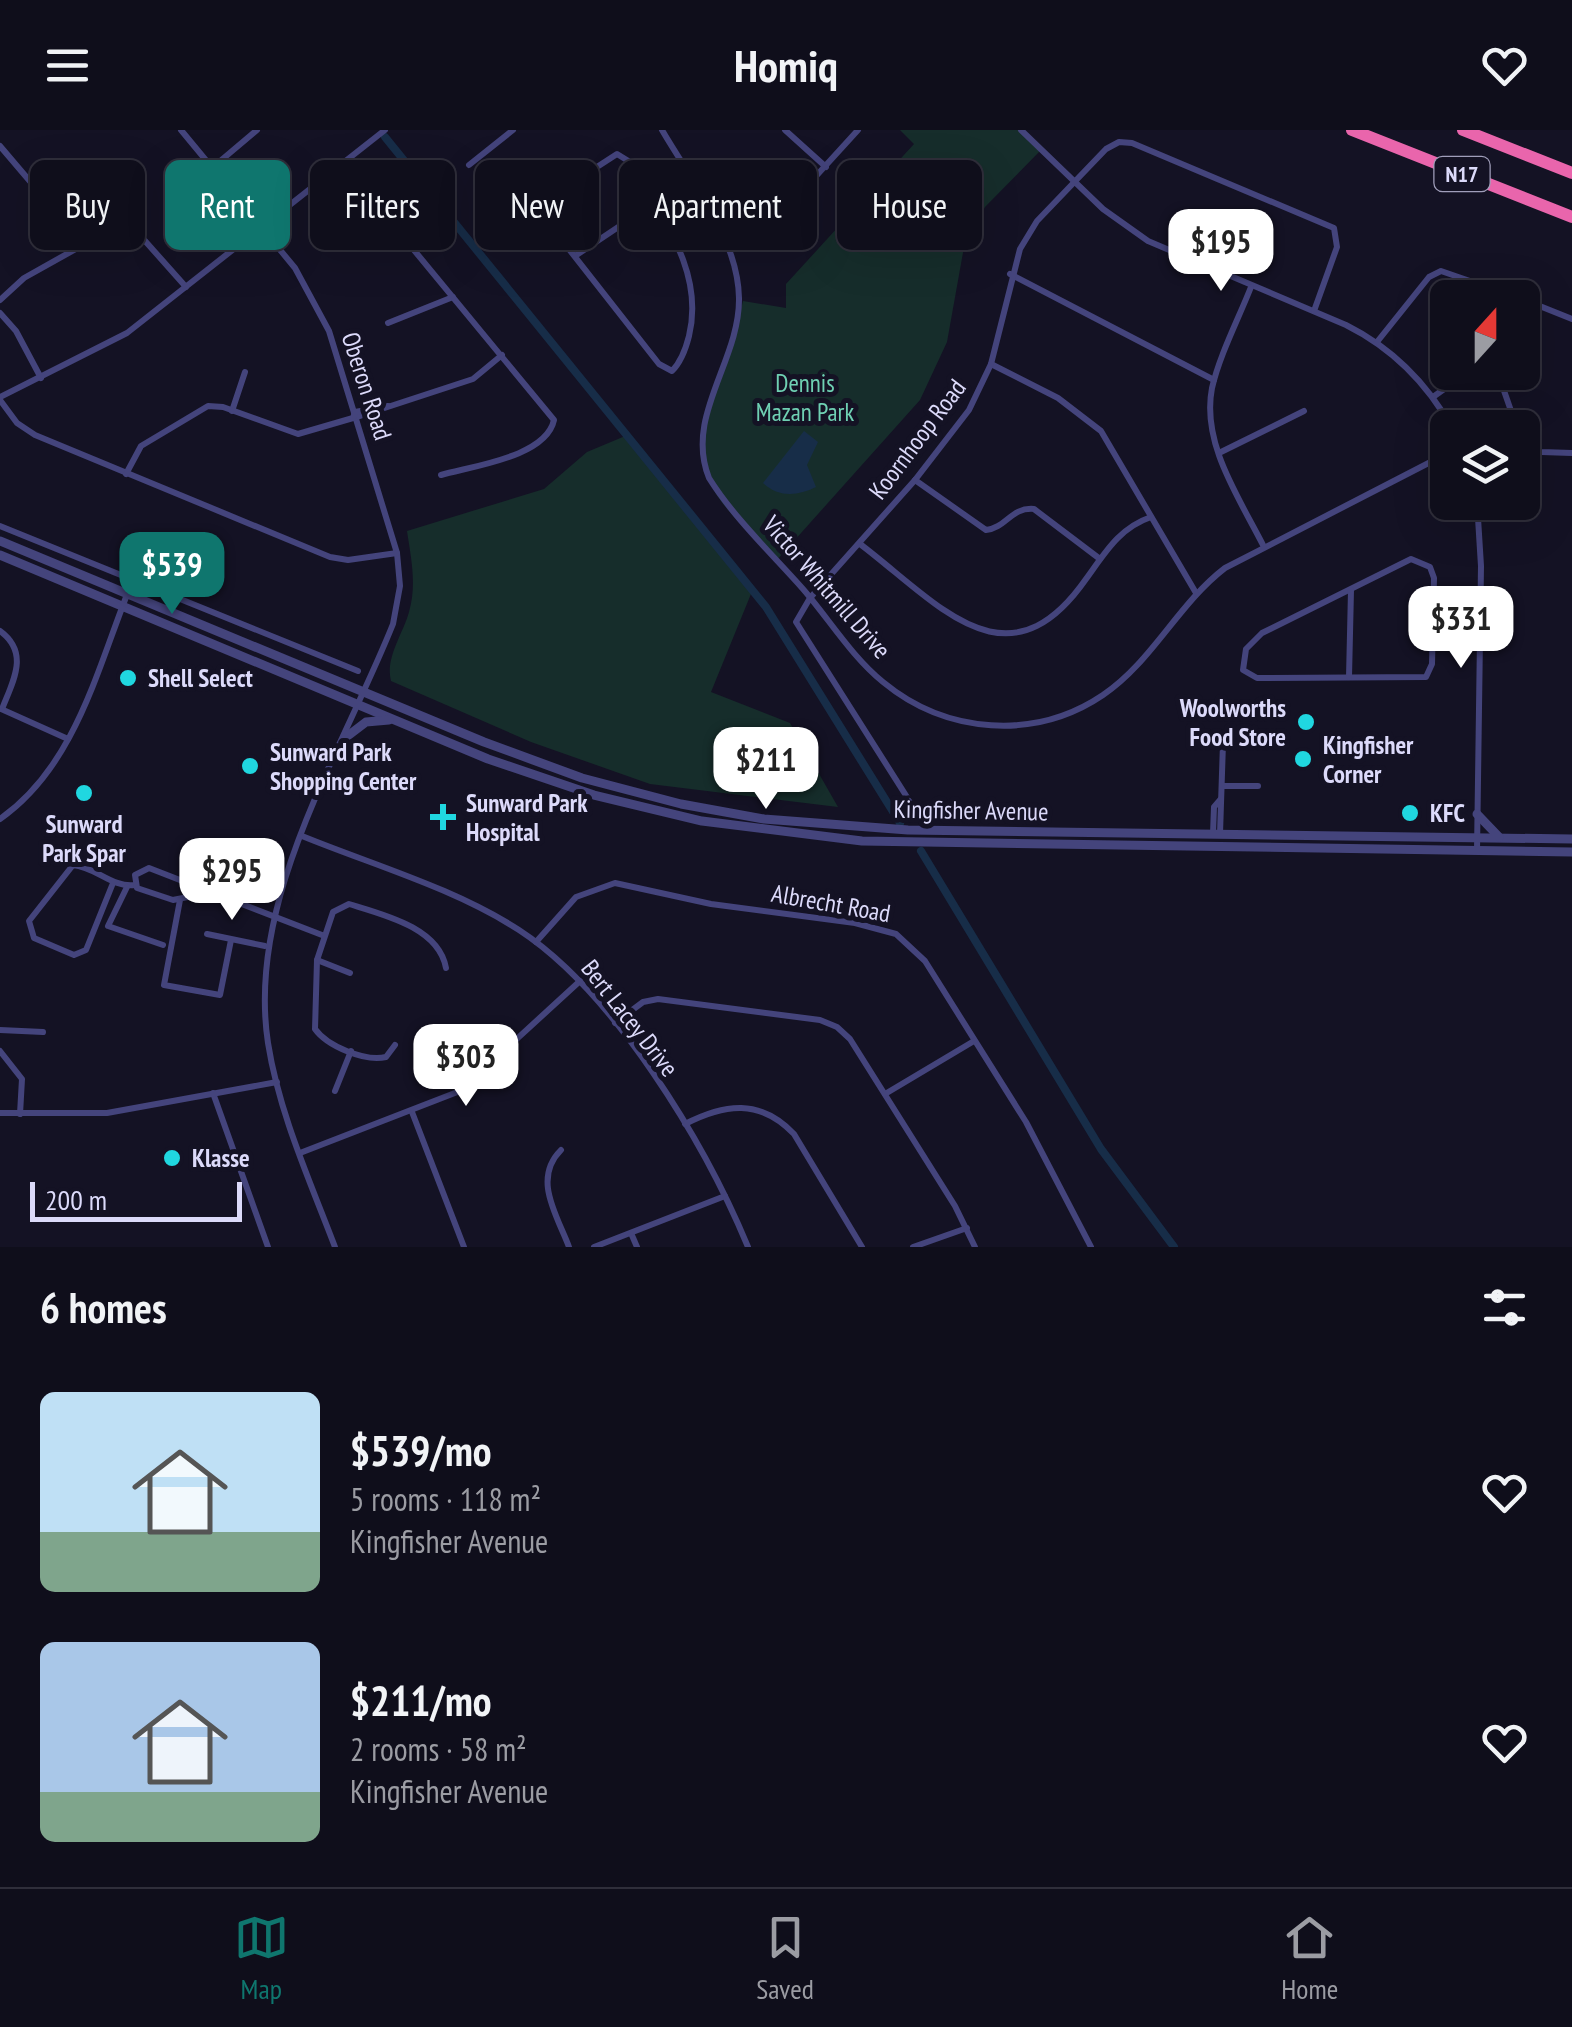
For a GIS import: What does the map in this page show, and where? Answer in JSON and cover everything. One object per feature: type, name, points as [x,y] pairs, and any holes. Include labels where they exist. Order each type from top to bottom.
[{"type":"highway","name":"N17","points":[[1352,130],[1572,218]]},
{"type":"highway","name":"N17","points":[[1463,130],[1572,174]]},
{"type":"street","name":"Oberon Road","points":[[180,130],[205,160]]},
{"type":"street","points":[[221,160],[256,130]]},
{"type":"street","points":[[290,204],[385,130]]},
{"type":"street","points":[[469,165],[513,130]]},
{"type":"street","name":"Victor Whitmill Drive","points":[[662,130],[679,160]]},
{"type":"street","points":[[785,130],[826,167]]},
{"type":"street","points":[[817,177],[858,130]]},
{"type":"street","points":[[1021,130],[1074,182],[1148,241],[1376,342],[1433,397],[1441,410]]},
{"type":"street","name":"Koornhoop Road","points":[[810,598],[916,480],[969,410],[991,364],[1010,274],[1027,236],[1106,149],[1124,142],[1329,224],[1336,232],[1337,246],[1314,312]]},
{"type":"street","points":[[4,148],[30,179]]},
{"type":"street","points":[[628,160],[620,154],[543,202],[540,213],[659,364],[672,371],[688,341],[693,293],[680,250]]},
{"type":"street","points":[[575,256],[619,229]]},
{"type":"street","points":[[145,241],[186,287]]},
{"type":"street","points":[[0,300],[24,278],[77,250]]},
{"type":"street","points":[[232,250],[116,341],[0,399],[26,430],[342,560],[397,553]]},
{"type":"street","name":"Oberon Road","points":[[277,250],[314,296],[397,553],[400,586],[396,613],[302,836],[271,919],[266,946],[264,1013],[276,1082],[335,1247]]},
{"type":"street","points":[[413,250],[550,414],[551,430],[528,448],[441,475]]},
{"type":"street","name":"Victor Whitmill Drive","points":[[728,250],[737,276],[737,328],[705,418],[702,458],[715,486],[873,673],[896,692],[953,719],[998,726],[1061,716],[1105,694],[1136,666],[1196,593],[1224,568],[1430,463]]},
{"type":"street","points":[[1376,342],[1429,277],[1440,271],[1467,280]]},
{"type":"street","points":[[1010,274],[1214,380]]},
{"type":"street","points":[[1251,287],[1214,380],[1211,413],[1218,454],[1264,547]]},
{"type":"street","points":[[388,323],[453,297]]},
{"type":"street","points":[[1540,306],[1572,319]]},
{"type":"street","points":[[0,313],[23,342],[41,378]]},
{"type":"street","points":[[126,474],[142,446],[208,406],[232,410],[298,434],[468,381],[502,355]]},
{"type":"street","points":[[991,364],[1058,398],[1101,432],[1196,593]]},
{"type":"street","points":[[232,410],[246,372]]},
{"type":"street","points":[[1433,397],[1443,390]]},
{"type":"street","points":[[1218,454],[1304,411]]},
{"type":"street","points":[[1540,451],[1572,453]]},
{"type":"street","points":[[916,480],[986,530],[996,528],[1016,510],[1034,509],[1100,559]]},
{"type":"street","points":[[860,544],[967,624],[997,634],[1026,632],[1048,623],[1068,604],[1126,529],[1151,517]]},
{"type":"street","points":[[1477,520],[1477,852]]},
{"type":"street","points":[[0,526],[358,671]]},
{"type":"street","name":"Kingfisher Avenue","points":[[0,541],[550,767],[632,793],[724,812],[908,830],[1572,839]]},
{"type":"street","name":"Kingfisher Avenue","points":[[0,555],[488,759],[612,800],[702,821],[807,836],[1572,852]]},
{"type":"street","points":[[1404,561],[1424,563],[1434,578],[1432,622],[1432,664],[1426,677],[1250,677],[1241,664],[1251,642],[1262,632],[1404,561]]},
{"type":"street","points":[[0,819],[37,788],[68,739],[132,582]]},
{"type":"street","points":[[1350,590],[1350,678]]},
{"type":"street","points":[[810,598],[797,626],[908,800],[920,808],[988,810]]},
{"type":"street","points":[[1432,622],[1480,623]]},
{"type":"street","points":[[0,630],[11,640],[18,661],[1,709],[68,739]]},
{"type":"street","points":[[1432,633],[1480,633]]},
{"type":"street","points":[[345,738],[366,722],[396,721]]},
{"type":"street","points":[[1190,742],[1265,744]]},
{"type":"street","points":[[1217,834],[1214,807],[1222,800],[1223,742]]},
{"type":"street","points":[[1222,786],[1258,786]]},
{"type":"street","points":[[1477,814],[1486,827],[1502,838]]},
{"type":"street","name":"Bert Lacey Drive","points":[[302,836],[496,917],[536,942],[580,981],[684,1124],[725,1196],[748,1247]]},
{"type":"street","points":[[114,883],[86,950],[74,955],[34,938],[29,921],[74,866],[150,894],[180,900],[207,893]]},
{"type":"street","points":[[162,946],[108,926],[137,870],[148,868],[271,919],[322,935]]},
{"type":"street","name":"Albrecht Road","points":[[536,942],[576,897],[615,882],[712,904],[874,926],[896,934],[920,953],[1037,1140],[1091,1247]]},
{"type":"street","points":[[180,900],[164,985],[220,995],[231,940]]},
{"type":"street","points":[[395,1046],[378,1059],[327,1041],[315,1029],[322,935],[336,908],[354,906],[433,939],[441,948],[446,968]]},
{"type":"street","points":[[208,934],[266,946]]},
{"type":"street","points":[[318,960],[350,973]]},
{"type":"street","points":[[300,1153],[412,1112],[466,1086],[580,981]]},
{"type":"street","points":[[614,1023],[643,1002],[658,998],[826,1021],[846,1034],[975,1247]]},
{"type":"street","points":[[0,1030],[44,1032]]},
{"type":"street","points":[[885,1094],[974,1041]]},
{"type":"street","points":[[0,1050],[22,1079],[20,1114]]},
{"type":"street","points":[[335,1091],[351,1051]]},
{"type":"street","points":[[0,1113],[107,1113],[276,1082]]},
{"type":"street","points":[[212,1094],[268,1247]]},
{"type":"street","points":[[684,1124],[726,1106],[779,1120],[794,1134],[862,1247]]},
{"type":"street","points":[[412,1112],[464,1247]]},
{"type":"street","points":[[561,1150],[545,1180],[570,1247]]},
{"type":"street","points":[[594,1247],[725,1196]]},
{"type":"street","points":[[913,1247],[967,1228]]},
{"type":"street","points":[[631,1233],[636,1247]]},
{"type":"green space","name":"Dennis Mazan Park","points":[[900,130],[1018,130],[1040,151],[982,213],[982,160],[899,160],[914,144]]},
{"type":"green space","name":"Dennis Mazan Park","points":[[837,228],[837,250],[963,250],[947,342],[920,400],[776,561],[715,493],[704,461],[703,438],[713,391],[743,301],[786,308],[786,284]]},
{"type":"green space","points":[[630,434],[753,589],[711,692],[790,723],[838,807],[650,784],[531,742],[391,681],[392,655],[413,591],[407,531],[544,489],[587,452]]},
{"type":"water","points":[[804,431],[818,442],[807,465],[816,487],[789,494],[769,488],[763,483]]},
{"type":"waterway","points":[[385,137],[766,607],[900,823]]},
{"type":"waterway","points":[[921,851],[1101,1149],[1174,1247]]},
{"type":"place","name":"Shell Select","points":[[128,678]]},
{"type":"place","name":"Woolworths Food Store","points":[[1306,722]]},
{"type":"place","name":"Kingfisher Corner","points":[[1303,759]]},
{"type":"place","name":"Sunward Park Shopping Center","points":[[250,766]]},
{"type":"place","name":"Sunward Park Spar","points":[[84,793]]},
{"type":"place","name":"KFC","points":[[1410,813]]},
{"type":"place","name":"Sunward Park Hospital","points":[[443,817]]},
{"type":"place","name":"Klasse","points":[[172,1158]]}]
